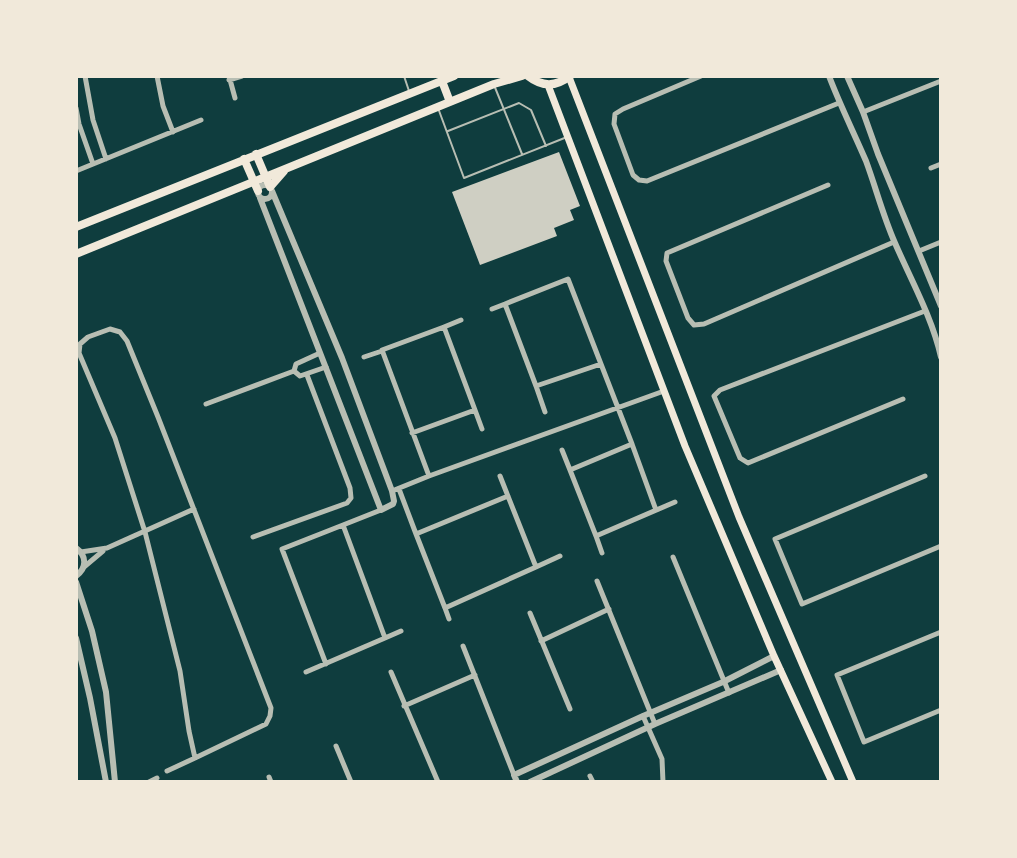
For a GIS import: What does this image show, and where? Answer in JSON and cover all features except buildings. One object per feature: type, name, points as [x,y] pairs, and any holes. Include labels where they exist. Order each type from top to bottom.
[{"type":"main road","points":[[76,227],[442,78],[454,76]]},
{"type":"main road","points":[[76,254],[494,84],[525,76],[548,85],[562,82],[570,76],[739,517],[853,782]]},
{"type":"main road","points":[[442,78],[450,102]]},
{"type":"main road","points":[[548,85],[685,446],[774,656],[832,782]]},
{"type":"main road","points":[[256,154],[271,189],[288,167]]},
{"type":"main road","points":[[244,159],[259,194]]},
{"type":"main road","points":[[237,188],[259,194]]},
{"type":"street","points":[[85,76],[93,120],[106,159]]},
{"type":"street","points":[[157,76],[163,106],[173,132]]},
{"type":"street","points":[[235,98],[229,78],[242,76]]},
{"type":"street","points":[[701,76],[615,114],[618,136],[633,175],[639,180],[647,181],[839,103]]},
{"type":"street","points":[[829,76],[865,160],[894,242],[916,286],[941,357]]},
{"type":"street","points":[[847,76],[941,306]]},
{"type":"street","points":[[863,112],[941,81]]},
{"type":"street","points":[[76,108],[93,164]]},
{"type":"street","points":[[76,171],[201,120]]},
{"type":"street","points":[[865,160],[878,154]]},
{"type":"street","points":[[931,168],[941,164]]},
{"type":"street","points":[[381,510],[259,194],[263,185],[271,189],[449,619]]},
{"type":"street","points":[[828,185],[667,253],[666,261],[688,318],[694,325],[704,324],[894,242]]},
{"type":"street","points":[[259,194],[269,199],[271,189]]},
{"type":"street","points":[[919,251],[941,242]]},
{"type":"street","points":[[492,309],[568,279],[656,510]]},
{"type":"street","points":[[916,286],[930,281]]},
{"type":"street","points":[[505,304],[545,412]]},
{"type":"street","points":[[903,399],[748,463],[740,458],[714,396],[720,390],[925,311]]},
{"type":"street","points":[[364,357],[461,320]]},
{"type":"street","points":[[444,327],[482,429]]},
{"type":"street","points":[[167,771],[195,758],[266,724],[271,708],[127,341],[120,332],[110,329],[88,337],[80,344],[79,353],[115,438],[145,532],[180,671],[195,758]]},
{"type":"street","points":[[294,371],[296,364],[334,340]]},
{"type":"street","points":[[382,350],[429,476]]},
{"type":"street","points":[[536,386],[601,364]]},
{"type":"street","points":[[294,371],[300,376],[326,367]]},
{"type":"street","points":[[206,404],[294,371]]},
{"type":"street","points":[[253,537],[347,503],[351,498],[350,488],[307,375]]},
{"type":"street","points":[[395,490],[664,391]]},
{"type":"street","points":[[412,433],[475,410]]},
{"type":"street","points":[[570,470],[632,444]]},
{"type":"street","points":[[562,450],[602,553]]},
{"type":"street","points":[[500,476],[536,567]]},
{"type":"street","points":[[925,476],[775,539],[802,604],[941,546]]},
{"type":"street","points":[[326,664],[282,549],[393,504],[395,490]]},
{"type":"street","points":[[416,534],[508,496]]},
{"type":"street","points":[[596,536],[675,502]]},
{"type":"street","points":[[115,782],[106,692],[76,579],[84,567],[107,548],[194,509]]},
{"type":"street","points":[[343,525],[385,638]]},
{"type":"street","points":[[84,567],[84,559],[78,550],[107,548]]},
{"type":"street","points":[[445,608],[560,556]]},
{"type":"street","points":[[673,557],[729,693]]},
{"type":"street","points":[[597,581],[652,726],[662,759],[663,782]]},
{"type":"street","points":[[541,641],[609,609]]},
{"type":"street","points":[[530,613],[570,709]]},
{"type":"street","points":[[306,672],[401,631]]},
{"type":"street","points":[[941,632],[837,675],[864,742],[941,710]]},
{"type":"street","points":[[76,638],[106,782]]},
{"type":"street","points":[[463,646],[515,778],[774,656]]},
{"type":"street","points":[[530,782],[781,670]]},
{"type":"street","points":[[391,672],[438,782]]},
{"type":"street","points":[[404,706],[475,675]]},
{"type":"street","points":[[336,746],[351,782]]},
{"type":"street","points":[[149,782],[157,778]]},
{"type":"lane","points":[[404,76],[410,92]]},
{"type":"lane","points":[[494,84],[522,155]]},
{"type":"lane","points":[[447,132],[519,103],[531,110],[546,146]]},
{"type":"lane","points":[[438,107],[464,178],[568,137]]}]
